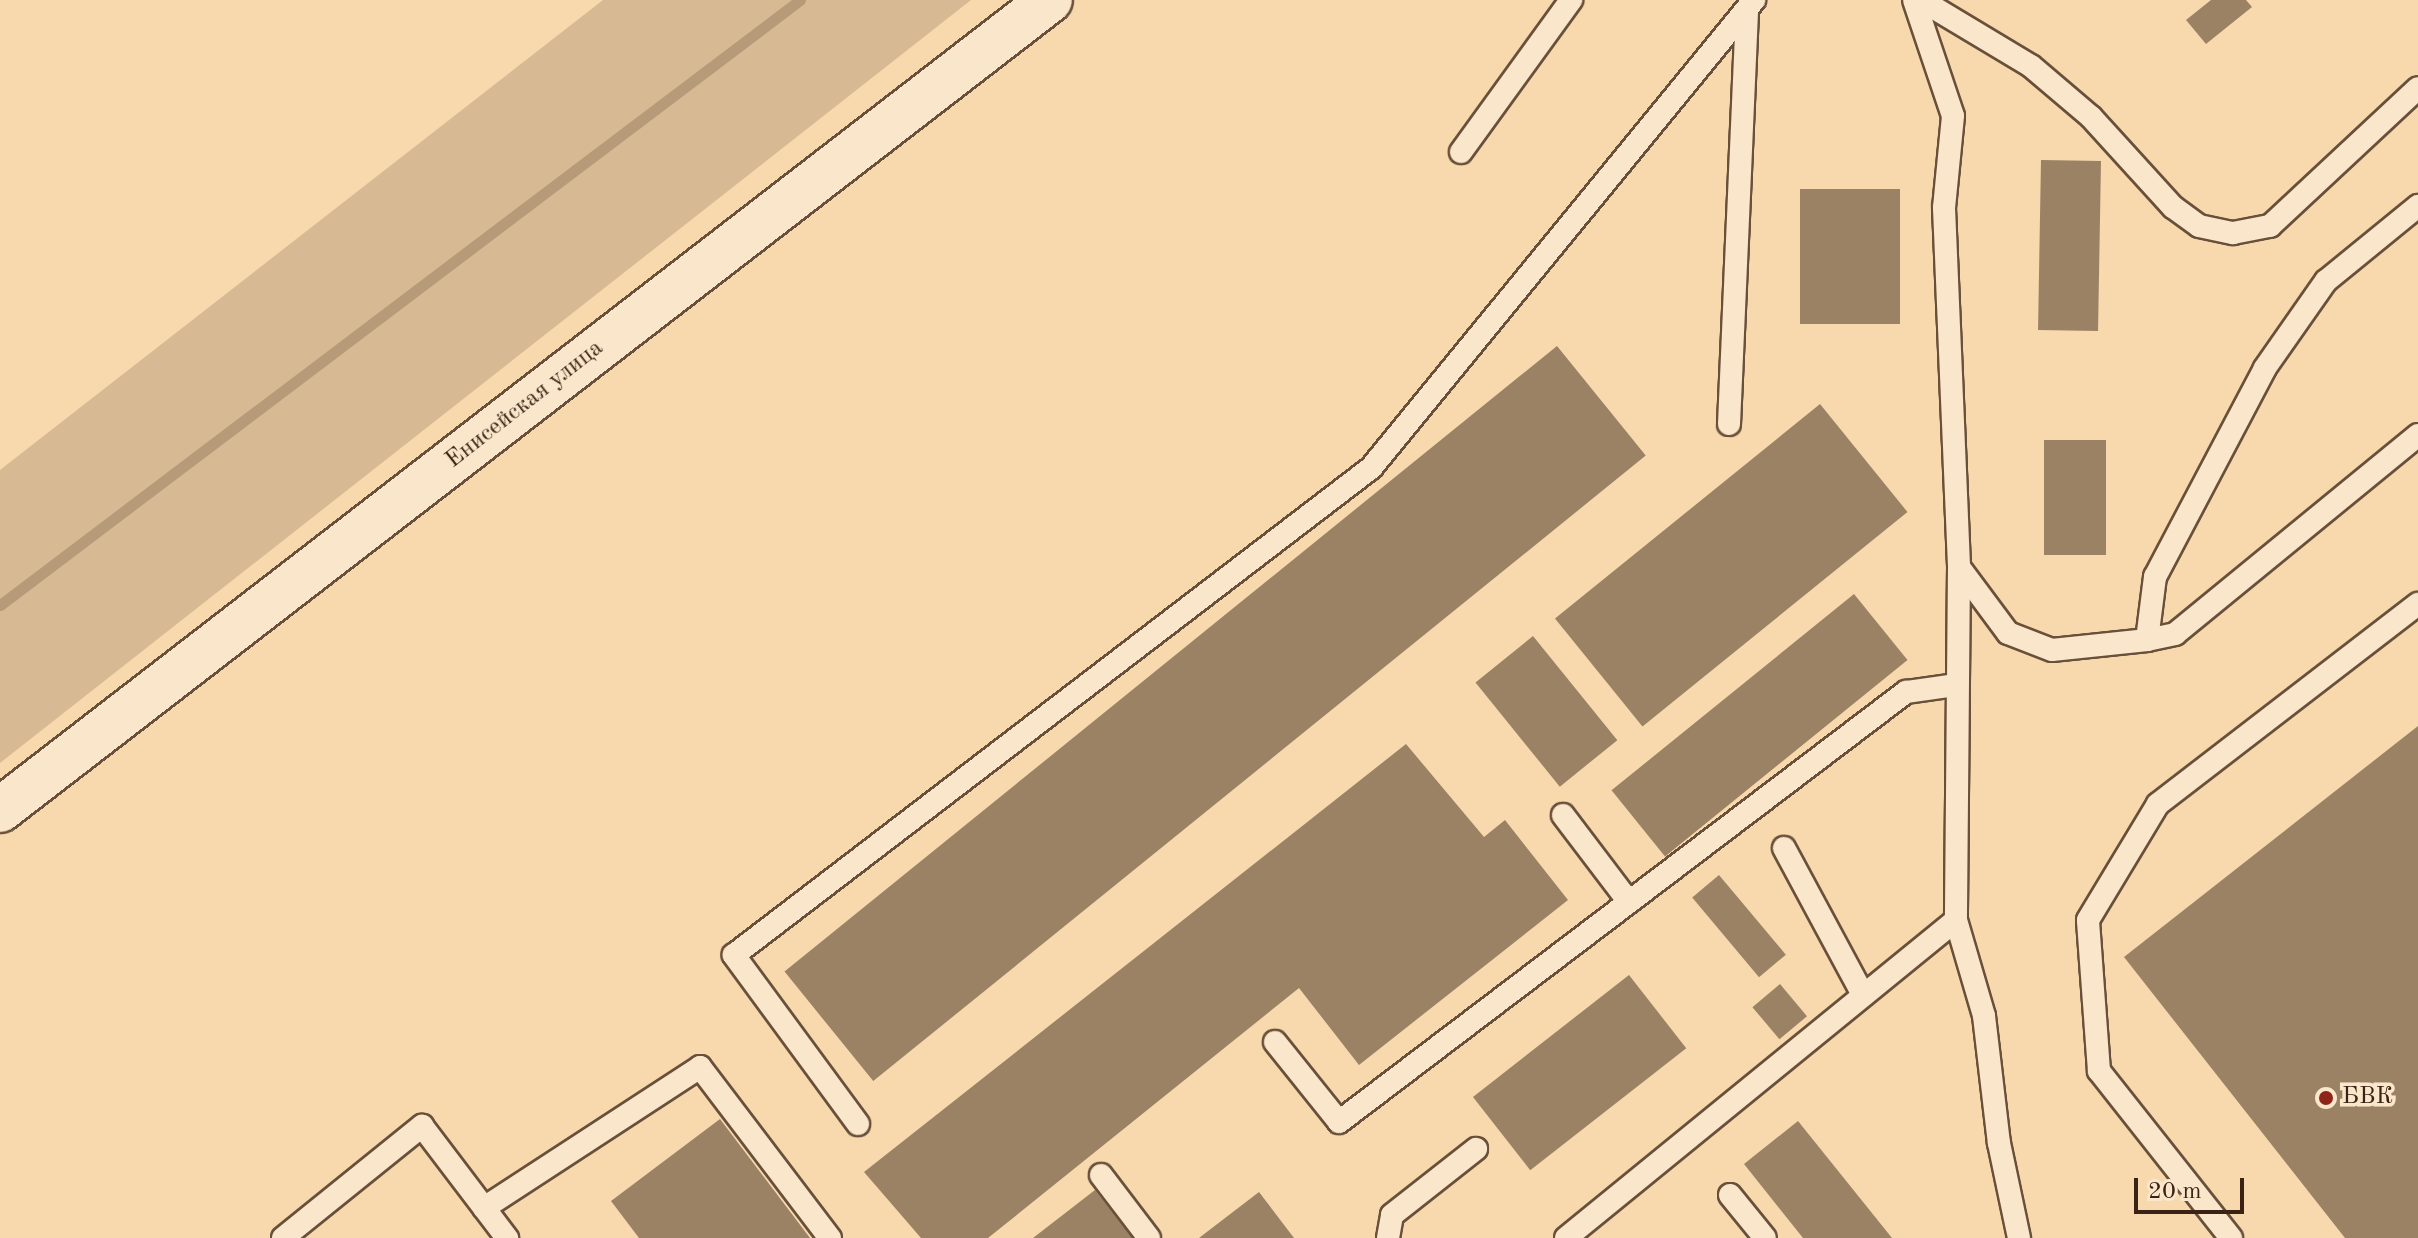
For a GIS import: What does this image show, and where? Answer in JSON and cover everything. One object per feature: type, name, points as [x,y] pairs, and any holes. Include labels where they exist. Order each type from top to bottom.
[{"type":"street","name":"Енисейская улица","points":[[0,810],[1050,0]]},
{"type":"lane","points":[[1461,152],[1571,0]]},
{"type":"lane","points":[[1914,0],[1953,116],[1944,208],[1959,567],[1955,685],[1956,920],[1984,1016],[1999,1143],[2019,1238]]},
{"type":"lane","points":[[1921,0],[2031,66],[2091,117],[2173,207],[2199,226],[2233,233],[2270,226],[2418,88]]},
{"type":"lane","points":[[1729,424],[1751,4]]},
{"type":"lane","points":[[858,1124],[734,955],[1371,468],[1751,4]]},
{"type":"lane","points":[[2147,640],[2155,577],[2265,368],[2326,281],[2418,206]]},
{"type":"lane","points":[[1959,567],[2008,633],[2052,650],[2175,634],[2418,435]]},
{"type":"lane","points":[[2231,1238],[2099,1071],[2088,920],[2158,804],[2418,604]]},
{"type":"lane","points":[[1275,1042],[1339,1122],[1906,692],[1955,685]]},
{"type":"lane","points":[[1563,815],[1629,902]]},
{"type":"lane","points":[[1784,848],[1863,995]]},
{"type":"lane","points":[[1566,1238],[1956,920]]},
{"type":"lane","points":[[484,1208],[700,1067],[830,1238]]},
{"type":"lane","points":[[283,1238],[422,1126],[507,1238]]},
{"type":"lane","points":[[1388,1238],[1392,1215],[1476,1149]]},
{"type":"lane","points":[[1101,1175],[1149,1238]]},
{"type":"lane","points":[[1730,1195],[1765,1238]]},
{"type":"shaded area","points":[[603,0],[971,0],[0,763],[0,470]]},
{"type":"building","points":[[2211,0],[2246,0],[2252,7],[2206,44],[2186,20]]},
{"type":"building","points":[[2041,160],[2101,161],[2098,331],[2038,330]]},
{"type":"building","points":[[1800,189],[1900,189],[1900,324],[1800,324]]},
{"type":"building","points":[[1557,346],[1646,456],[873,1081],[785,972]]},
{"type":"building","points":[[1820,404],[1907,512],[1642,727],[1555,619]]},
{"type":"building","points":[[2044,440],[2106,440],[2106,555],[2044,555]]},
{"type":"building","points":[[1854,594],[1907,660],[1665,856],[1612,790]]},
{"type":"building","points":[[1533,636],[1617,740],[1560,787],[1475,683]]},
{"type":"building","name":"БВК","points":[[2418,726],[2418,1238],[2345,1238],[2124,957]]},
{"type":"building","points":[[1406,744],[1484,837],[1505,820],[1568,900],[1359,1065],[1299,988],[988,1238],[921,1238],[864,1172]]},
{"type":"building","points":[[1719,875],[1786,955],[1759,977],[1692,897]]},
{"type":"building","points":[[1629,975],[1686,1048],[1530,1170],[1473,1097]]},
{"type":"building","points":[[1780,984],[1807,1016],[1779,1039],[1752,1007]]},
{"type":"building","points":[[720,1119],[810,1238],[639,1238],[611,1201]]},
{"type":"building","points":[[1798,1121],[1892,1238],[1803,1238],[1744,1164]]},
{"type":"building","points":[[1095,1190],[1132,1238],[1033,1238]]},
{"type":"building","points":[[1259,1192],[1294,1238],[1199,1238]]},
{"type":"waterway","points":[[0,605],[800,0]]},
{"type":"place","name":"БВК","points":[[2326,1098]]}]
